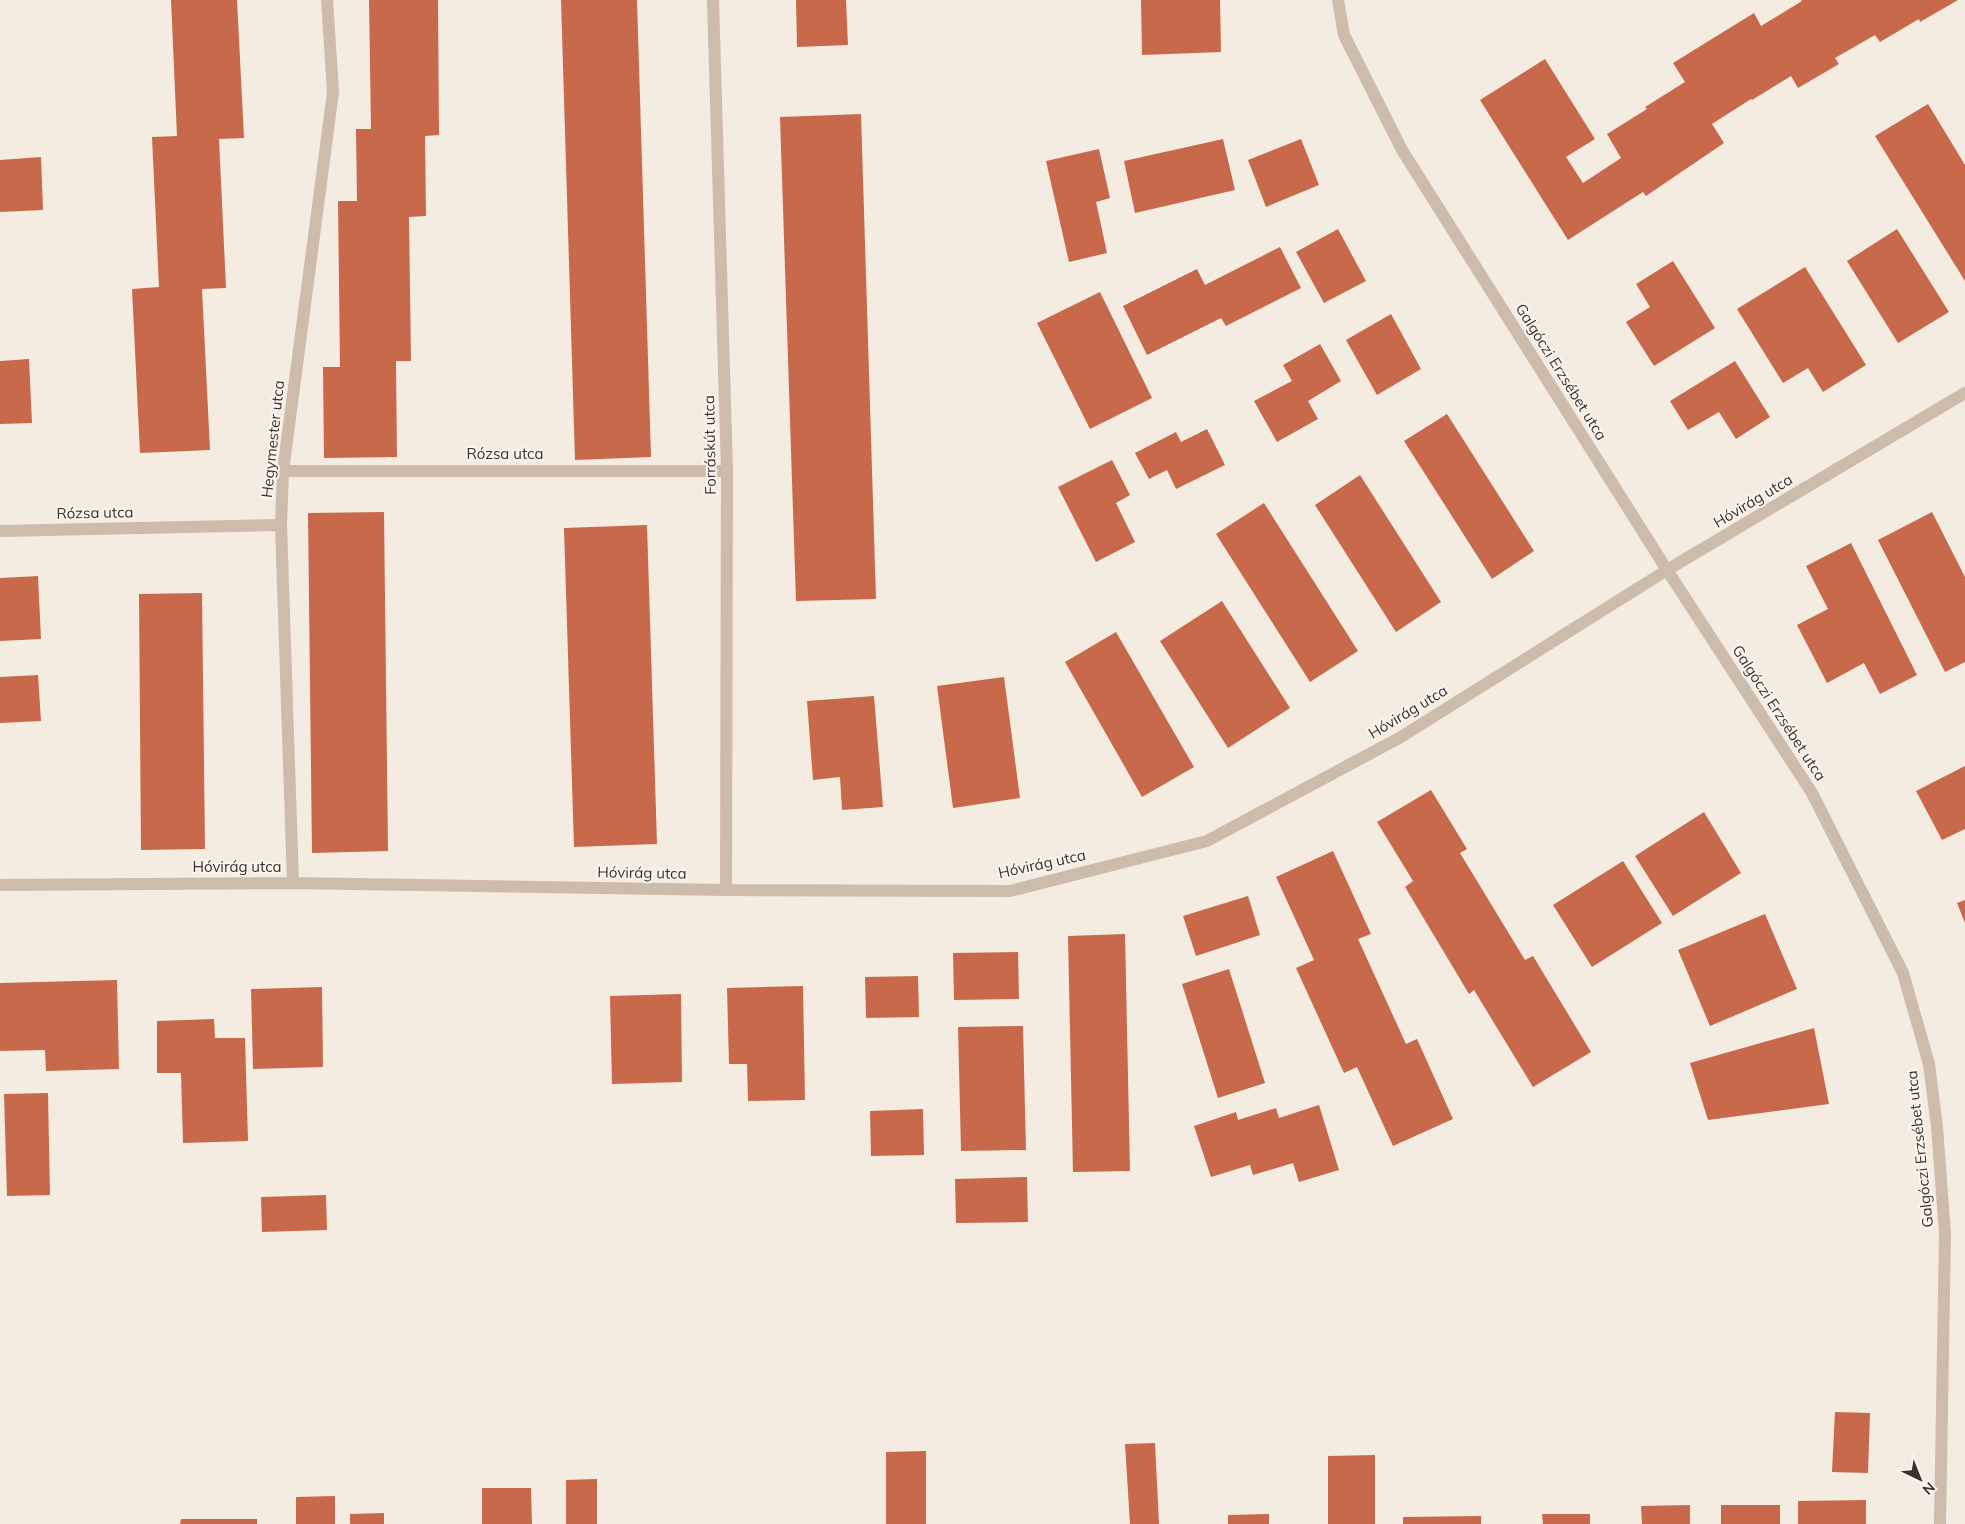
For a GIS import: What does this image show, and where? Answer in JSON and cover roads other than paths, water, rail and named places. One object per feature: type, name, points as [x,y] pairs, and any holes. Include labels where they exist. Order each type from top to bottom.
[{"type":"street","name":"Hegymester utca","points":[[292,883],[281,525],[283,471],[333,92],[327,0]]},
{"type":"street","name":"Forráskút utca","points":[[714,0],[727,470],[726,890]]},
{"type":"street","name":"Galgóczi Erzsébet utca","points":[[1338,0],[1344,36],[1402,150],[1667,570],[1812,793],[1903,974],[1929,1064],[1938,1127],[1945,1234],[1940,1524]]},
{"type":"street","name":"Hóvirág utca","points":[[0,885],[292,883],[726,890],[1010,891],[1207,841],[1400,737],[1667,570],[1965,394]]},
{"type":"street","name":"Rózsa utca","points":[[283,471],[727,470]]},
{"type":"street","name":"Rózsa utca","points":[[0,531],[281,525]]}]
